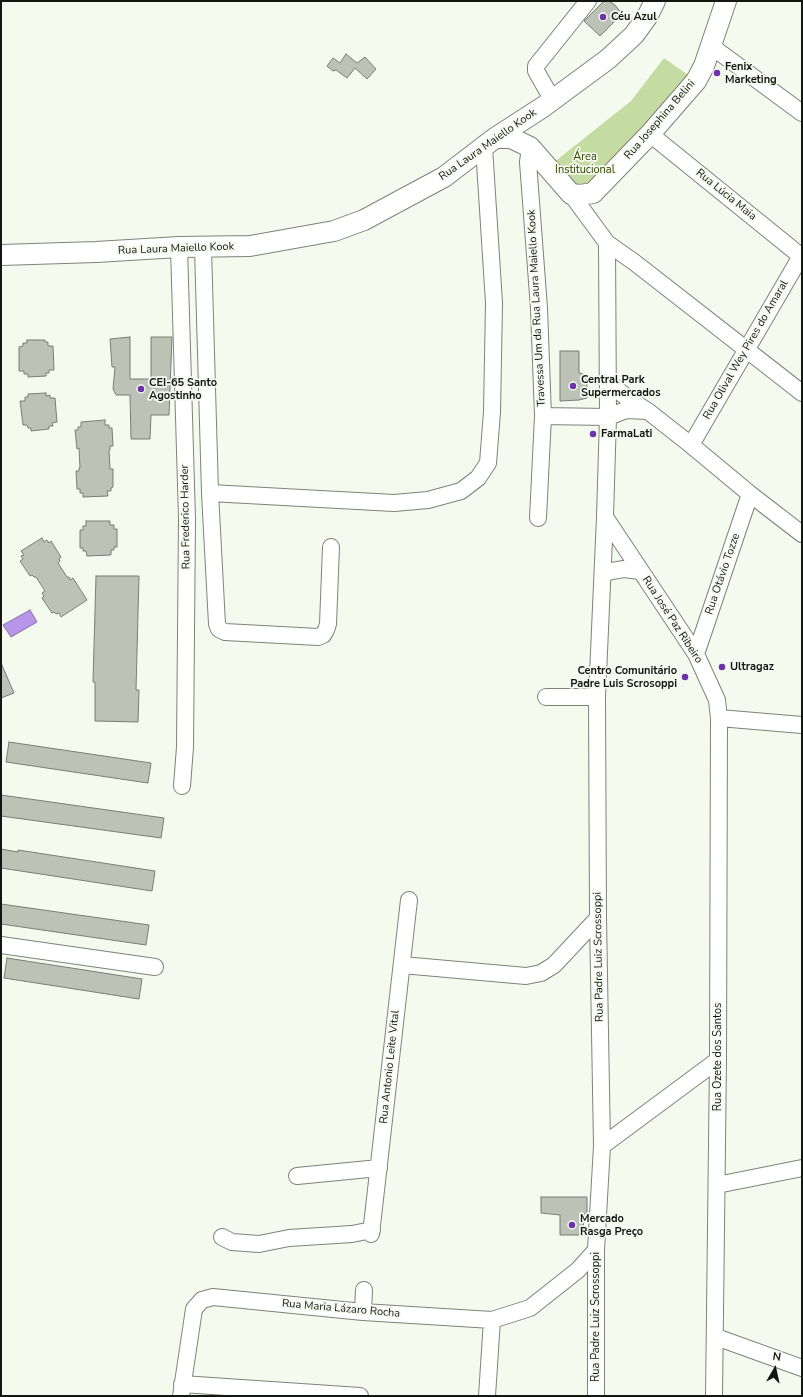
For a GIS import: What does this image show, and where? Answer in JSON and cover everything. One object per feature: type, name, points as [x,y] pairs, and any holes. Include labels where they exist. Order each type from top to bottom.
[{"type":"main road","name":"Rua Laura Maiello Kook","points":[[1,255],[96,252],[179,247],[203,248],[250,246],[334,231],[364,220],[444,177],[490,142],[547,103],[608,58],[634,35],[647,17],[655,1]]},
{"type":"main road","name":"Rua Josephina Belini","points":[[571,194],[587,195],[593,193],[600,187],[650,134],[696,81],[704,66],[726,1]]},
{"type":"main road","points":[[530,147],[534,128],[547,103]]},
{"type":"main road","points":[[490,142],[511,138],[530,147],[571,194]]},
{"type":"street","points":[[547,103],[536,66],[588,1]]},
{"type":"street","points":[[711,46],[802,113]]},
{"type":"street","name":"Rua Lúcia Maia","points":[[650,134],[801,256]]},
{"type":"street","points":[[210,493],[394,503],[428,500],[455,492],[461,490],[478,478],[488,463],[492,412],[494,310],[490,142]]},
{"type":"street","name":"Travessa Um da Rua Laura Maiello Kook","points":[[530,147],[528,162],[539,308],[543,416],[538,518]]},
{"type":"street","name":"Rua Josephina Belini","points":[[588,218],[591,202],[600,187]]},
{"type":"street","points":[[571,194],[607,243],[634,262],[802,393]]},
{"type":"street","name":"Rua Padre Luiz Scrossoppi","points":[[596,1396],[596,1250],[602,1146],[598,918],[597,697],[608,417],[607,243]]},
{"type":"street","name":"Rua Frederico Harder","points":[[179,247],[187,519],[185,747],[182,786]]},
{"type":"street","points":[[203,248],[210,493],[217,624],[219,629],[225,632],[318,637],[324,635],[328,624],[331,547]]},
{"type":"street","name":"Rua Olival Wey Pires do Amaral","points":[[691,445],[801,256]]},
{"type":"street","points":[[607,282],[610,273],[616,264],[625,261],[634,262]]},
{"type":"street","points":[[608,382],[649,412],[802,534]]},
{"type":"street","points":[[543,416],[608,417],[626,410],[649,412]]},
{"type":"street","name":"Rua Otávio Tozze","points":[[696,654],[750,494]]},
{"type":"street","name":"Rua José Paz Ribeiro","points":[[605,518],[696,654],[717,700],[718,718]]},
{"type":"street","points":[[603,574],[612,570],[624,569],[640,571]]},
{"type":"street","points":[[546,697],[597,697]]},
{"type":"street","points":[[718,718],[802,725]]},
{"type":"street","name":"Rua Ozete dos Santos","points":[[714,1396],[716,1337],[718,1060],[718,718]]},
{"type":"street","name":"Rua Antonio Leite Vital","points":[[222,1236],[232,1242],[259,1244],[289,1238],[371,1232],[409,900]]},
{"type":"street","points":[[402,964],[526,976],[541,973],[554,965],[598,918]]},
{"type":"street","points":[[1,945],[155,967]]},
{"type":"street","points":[[602,1146],[718,1060]]},
{"type":"street","points":[[297,1176],[379,1168]]},
{"type":"street","points":[[717,1185],[802,1168]]},
{"type":"street","points":[[487,1396],[492,1320],[530,1308],[578,1270],[596,1250]]},
{"type":"street","points":[[363,1312],[364,1290]]},
{"type":"street","name":"Rua Maria Lázaro Rocha","points":[[181,1390],[194,1309],[202,1300],[213,1297],[363,1312],[492,1320]]},
{"type":"street","points":[[716,1337],[802,1368]]},
{"type":"street","points":[[181,1390],[360,1396]]},
{"type":"green space","name":"Área Institucional","points":[[664,58],[691,77],[597,180],[574,189],[553,163],[631,101]]},
{"type":"shaded area","points":[[30,610],[37,622],[11,637],[3,625]]},
{"type":"building","name":"Céu Azul","points":[[604,1],[609,1],[615,5],[622,14],[600,36],[584,21]]},
{"type":"building","points":[[346,54],[357,63],[365,57],[376,69],[367,79],[355,68],[347,78],[336,70],[333,71],[327,66],[333,58],[340,63]]},
{"type":"building","points":[[130,337],[130,379],[151,379],[151,337],[172,337],[169,415],[151,415],[150,439],[131,439],[130,395],[116,395],[113,389],[115,367],[112,367],[110,339]]},
{"type":"building","points":[[27,340],[45,340],[45,342],[48,342],[48,346],[53,346],[54,370],[49,370],[49,373],[46,373],[46,376],[28,377],[28,374],[24,374],[24,371],[19,371],[19,347],[23,346],[23,343],[27,343]]},
{"type":"building","name":"Central Park Supermercados","points":[[560,351],[579,351],[579,373],[587,375],[587,398],[560,401]]},
{"type":"building","points":[[46,393],[46,396],[50,395],[50,398],[55,398],[57,422],[52,423],[53,426],[49,426],[49,429],[31,431],[31,428],[28,428],[27,425],[23,425],[20,401],[25,401],[25,397],[28,397],[28,394]]},
{"type":"building","points":[[105,420],[105,425],[109,425],[109,428],[112,428],[113,446],[110,446],[109,450],[110,469],[113,469],[113,487],[111,488],[111,491],[107,491],[108,496],[83,497],[83,493],[80,493],[80,489],[77,489],[76,471],[79,471],[80,468],[79,448],[77,449],[75,430],[78,430],[78,427],[81,427],[81,422]]},
{"type":"building","points":[[86,521],[110,521],[110,525],[114,525],[114,529],[117,529],[117,547],[114,547],[114,550],[111,550],[111,555],[87,556],[86,551],[83,551],[83,548],[80,548],[80,530],[83,530],[83,526],[86,526]]},
{"type":"building","points":[[42,538],[44,542],[47,540],[49,543],[51,541],[61,557],[59,558],[60,561],[58,563],[70,580],[73,578],[87,600],[61,617],[59,613],[52,613],[42,598],[44,596],[42,593],[45,591],[36,577],[32,575],[30,576],[20,561],[23,559],[21,556],[24,555],[21,551]]},
{"type":"building","points":[[96,576],[139,576],[136,690],[139,690],[138,722],[95,721],[95,682],[93,682]]},
{"type":"building","points":[[1,663],[14,693],[1,698]]},
{"type":"building","points":[[9,742],[151,763],[148,783],[6,762]]},
{"type":"building","points":[[1,795],[164,818],[161,838],[1,816]]},
{"type":"building","points":[[1,849],[18,852],[18,850],[155,871],[152,891],[1,868]]},
{"type":"building","points":[[1,904],[149,925],[146,945],[1,924]]},
{"type":"building","points":[[7,958],[142,979],[139,999],[4,978]]},
{"type":"building","name":"Mercado Rasga Preço","points":[[541,1197],[587,1197],[587,1213],[583,1215],[584,1235],[560,1235],[560,1215],[541,1213]]},
{"type":"place","name":"Céu Azul","points":[[603,17]]},
{"type":"place","name":"Fenix Marketing","points":[[717,73]]},
{"type":"place","name":"Central Park Supermercados","points":[[573,386]]},
{"type":"place","name":"CEI-65 Santo Agostinho","points":[[141,389]]},
{"type":"place","name":"FarmaLati","points":[[593,434]]},
{"type":"place","name":"Ultragaz","points":[[722,667]]},
{"type":"place","name":"Centro Comunitário Padre Luis Scrosoppi","points":[[685,677]]},
{"type":"place","name":"Mercado Rasga Preço","points":[[572,1225]]}]
